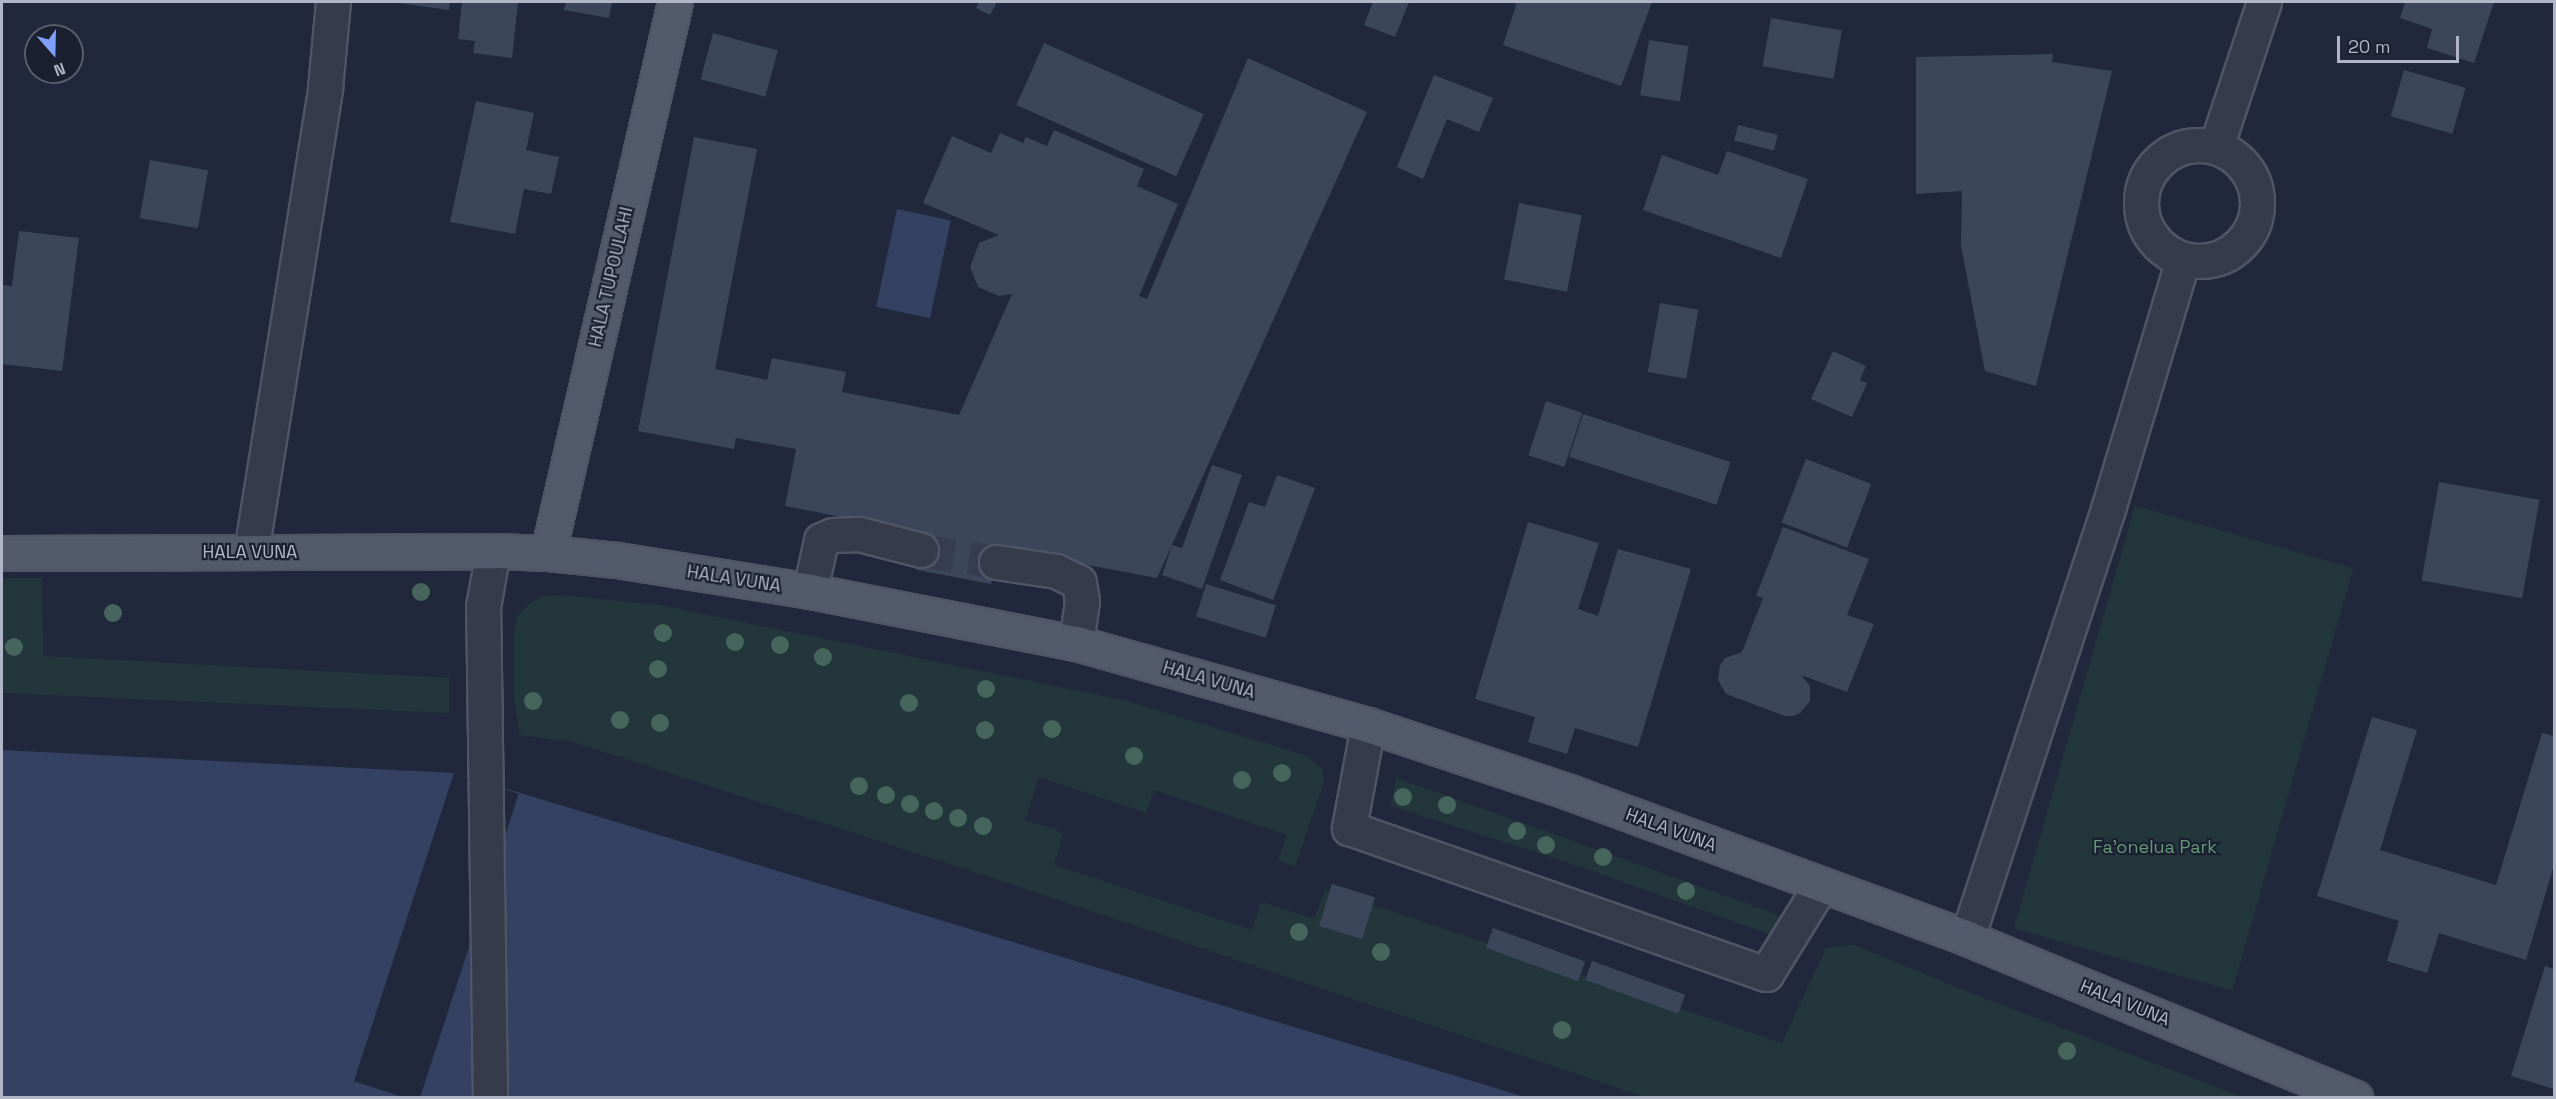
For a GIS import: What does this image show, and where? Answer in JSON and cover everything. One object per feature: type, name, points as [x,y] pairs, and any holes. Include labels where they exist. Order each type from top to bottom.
[{"type":"main road","name":"HALA TUPOULAHI","points":[[548,553],[675,2]]},
{"type":"main road","name":"HALA VUNA","points":[[2,553],[493,551],[548,553],[617,560],[810,591],[1076,643],[1368,725],[1569,792],[1966,938],[2355,1098]]},
{"type":"street","points":[[251,552],[325,88],[333,2]]},
{"type":"street","points":[[2216,147],[2264,2]]},
{"type":"street","points":[[2195,144],[2216,147],[2234,156],[2253,180],[2257,199],[2255,219],[2245,238],[2231,251],[2202,261],[2183,259],[2163,249],[2144,224],[2140,202],[2144,181],[2156,163],[2173,150],[2195,144]]},
{"type":"street","points":[[1966,938],[2108,509],[2183,259]]},
{"type":"street","points":[[810,591],[820,540],[833,535],[859,534],[921,550]]},
{"type":"street","points":[[490,1098],[483,607],[493,551]]},
{"type":"street","points":[[996,562],[1056,571],[1079,582],[1082,601],[1076,643]]},
{"type":"street","points":[[1368,725],[1349,828],[1360,832],[1767,974],[1821,885]]},
{"type":"green space","name":"Fa'onelua Park","points":[[2135,506],[2353,569],[2232,991],[2014,928]]},
{"type":"green space","points":[[2,578],[42,578],[43,656],[449,678],[449,713],[2,693]]},
{"type":"green space","points":[[560,595],[659,605],[1123,700],[1307,756],[1322,769],[1324,782],[1295,867],[1278,860],[1287,835],[1154,790],[1146,813],[1039,777],[1025,820],[1057,830],[1063,836],[1054,865],[1252,930],[1261,902],[1314,919],[1326,889],[1782,1043],[1826,948],[1854,945],[1973,994],[2242,1097],[1645,1097],[999,880],[574,742],[520,735],[514,698],[514,631],[518,615],[529,604],[543,596]]},
{"type":"green space","points":[[1396,778],[1786,918],[1772,940],[1769,934],[1561,860],[1391,806]]},
{"type":"water","points":[[897,209],[951,220],[930,318],[876,307]]},
{"type":"water","points":[[2,750],[454,773],[1525,1097],[2,1097]]},
{"type":"pier","points":[[454,773],[519,794],[420,1098],[406,1098],[354,1081]]},
{"type":"building","points":[[392,2],[450,2],[449,10]]},
{"type":"building","points":[[462,2],[518,2],[512,58],[473,53],[475,41],[458,39]]},
{"type":"building","points":[[566,2],[612,2],[609,18],[564,10]]},
{"type":"building","points":[[979,2],[997,2],[990,15],[976,8]]},
{"type":"building","points":[[1373,2],[1409,2],[1395,37],[1364,25]]},
{"type":"building","points":[[1517,2],[1652,2],[1621,86],[1503,45]]},
{"type":"building","points":[[2405,2],[2494,2],[2474,63],[2427,48],[2432,29],[2400,18]]},
{"type":"building","points":[[1771,18],[1842,31],[1833,79],[1762,66]]},
{"type":"building","points":[[713,33],[778,50],[765,97],[701,79]]},
{"type":"building","points":[[1649,40],[1689,46],[1680,102],[1640,95]]},
{"type":"building","points":[[1044,43],[1204,114],[1176,176],[1016,105]]},
{"type":"building","points":[[2053,54],[2052,62],[2112,71],[2036,386],[1985,371],[1961,246],[1962,191],[1916,194],[1916,57]]},
{"type":"building","points":[[1248,58],[1367,112],[1157,578],[998,548],[991,584],[917,570],[924,533],[785,506],[796,449],[736,438],[734,449],[638,431],[694,137],[757,149],[715,369],[767,380],[772,358],[846,372],[842,392],[959,415],[1012,294],[999,296],[978,287],[970,267],[979,243],[999,235],[923,203],[952,136],[991,153],[1000,133],[1023,143],[1026,137],[1047,146],[1054,130],[1144,169],[1137,186],[1178,204],[1139,296],[1147,299]]},
{"type":"building","points":[[2404,70],[2466,88],[2452,134],[2391,116]]},
{"type":"building","points":[[1434,75],[1493,98],[1479,132],[1447,119],[1423,179],[1397,167]]},
{"type":"building","points":[[476,101],[534,113],[526,150],[559,157],[551,194],[524,189],[515,234],[450,222]]},
{"type":"building","points":[[1738,125],[1778,135],[1774,150],[1734,141]]},
{"type":"building","points":[[1727,151],[1808,179],[1781,258],[1643,210],[1662,155],[1718,175]]},
{"type":"building","points":[[150,160],[208,170],[198,228],[140,218]]},
{"type":"building","points":[[1519,203],[1582,215],[1567,292],[1504,280]]},
{"type":"building","points":[[19,231],[79,238],[62,371],[2,364],[2,285],[12,286]]},
{"type":"building","points":[[1660,303],[1698,310],[1686,379],[1648,372]]},
{"type":"building","points":[[1833,351],[1866,366],[1860,380],[1867,383],[1852,417],[1811,399]]},
{"type":"building","points":[[1546,401],[1582,413],[1565,467],[1528,455]]},
{"type":"building","points":[[1583,414],[1730,462],[1717,505],[1569,457]]},
{"type":"building","points":[[1806,459],[1871,484],[1847,548],[1782,522]]},
{"type":"building","points":[[1212,465],[1242,475],[1202,589],[1162,575],[1172,545],[1182,548]]},
{"type":"building","points":[[1277,475],[1315,488],[1273,600],[1220,580],[1249,502],[1265,507]]},
{"type":"building","points":[[2439,482],[2539,500],[2522,598],[2422,580]]},
{"type":"building","points":[[1528,522],[1599,543],[1578,609],[1598,616],[1618,549],[1691,569],[1638,747],[1575,728],[1567,754],[1528,742],[1535,717],[1475,699]]},
{"type":"building","points":[[1783,527],[1869,559],[1847,615],[1874,624],[1847,692],[1801,675],[1810,686],[1810,701],[1800,713],[1793,716],[1785,716],[1726,694],[1718,680],[1720,665],[1725,658],[1742,652],[1763,598],[1756,596]]},
{"type":"building","points":[[1206,584],[1276,605],[1266,638],[1196,617]]},
{"type":"building","points":[[2372,717],[2417,730],[2380,850],[2496,885],[2542,733],[2554,736],[2554,865],[2526,960],[2439,933],[2427,973],[2387,961],[2399,921],[2317,896]]},
{"type":"building","points":[[1332,884],[1375,897],[1362,939],[1319,926]]},
{"type":"building","points":[[1493,928],[1585,962],[1578,981],[1486,948]]},
{"type":"building","points":[[1592,961],[1685,995],[1678,1014],[1585,980]]},
{"type":"building","points":[[2545,966],[2554,969],[2554,1089],[2511,1076]]},
{"type":"tunnel","points":[[921,550],[996,562]]}]
